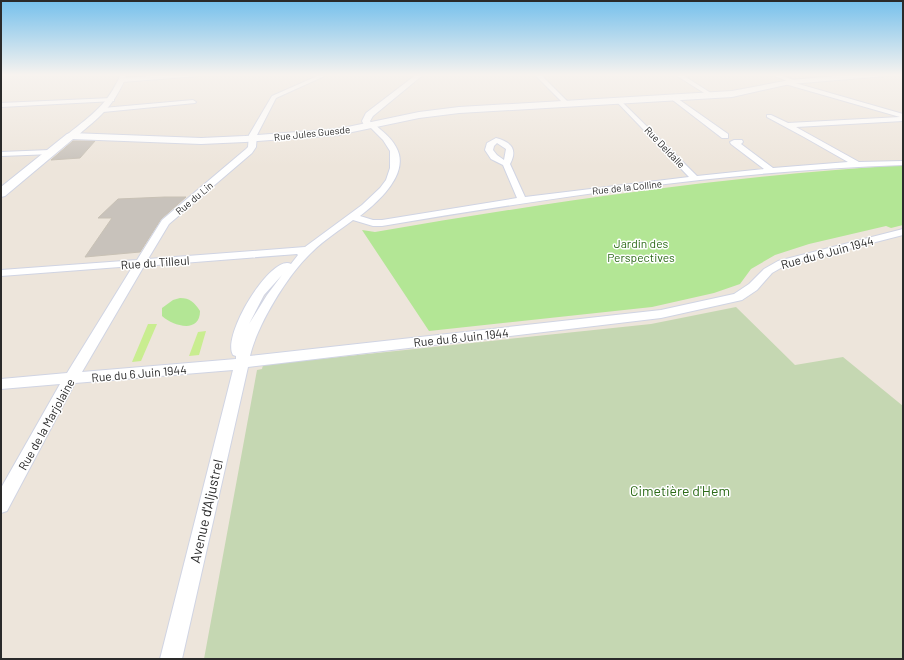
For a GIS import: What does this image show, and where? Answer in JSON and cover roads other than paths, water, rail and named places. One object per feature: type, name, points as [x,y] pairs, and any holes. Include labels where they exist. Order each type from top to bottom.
[{"type":"main road","name":"Rue Jules Guesde","points":[[71,136],[206,141],[252,139],[333,132],[423,114],[528,105]]},
{"type":"main road","points":[[1,193],[71,136]]},
{"type":"street","points":[[71,136],[108,105]]},
{"type":"street","points":[[103,110],[162,105]]},
{"type":"street","name":"Rue du Lin","points":[[141,263],[165,222],[249,151],[252,147],[252,139],[269,105]]},
{"type":"street","points":[[373,124],[376,119],[376,115],[387,105]]},
{"type":"street","name":"Rue Deldalle","points":[[623,105],[696,179]]},
{"type":"street","points":[[683,105],[725,136]]},
{"type":"street","points":[[866,105],[903,116]]},
{"type":"street","points":[[769,116],[787,124],[857,164]]},
{"type":"street","points":[[787,124],[837,122],[853,123],[903,119]]},
{"type":"street","name":"Avenue d'Aljustrel","points":[[171,659],[240,364],[252,330],[265,305],[284,278],[308,250],[380,194],[389,182],[394,170],[395,155],[387,140],[373,124]]},
{"type":"street","points":[[739,142],[734,142],[771,170]]},
{"type":"street","points":[[1,154],[50,152]]},
{"type":"street","name":"Rue de la Colline","points":[[352,217],[368,222],[382,223],[522,200],[771,170],[857,164],[903,163]]},
{"type":"street","points":[[506,164],[522,200]]},
{"type":"street","name":"Rue du 6 Juin 1944","points":[[1,384],[240,364],[255,360],[661,314],[738,297],[753,288],[768,270],[789,261],[903,232]]},
{"type":"street","name":"Rue du Tilleul","points":[[1,273],[308,250]]},
{"type":"street","name":"Rue de la Marjolaine","points":[[1,505],[71,378],[141,263]]},
{"type":"park label","name":"Jardin des Perspectives","points":[[641,250]]},
{"type":"park label","name":"Cimetière d'Hem","points":[[680,490]]}]
